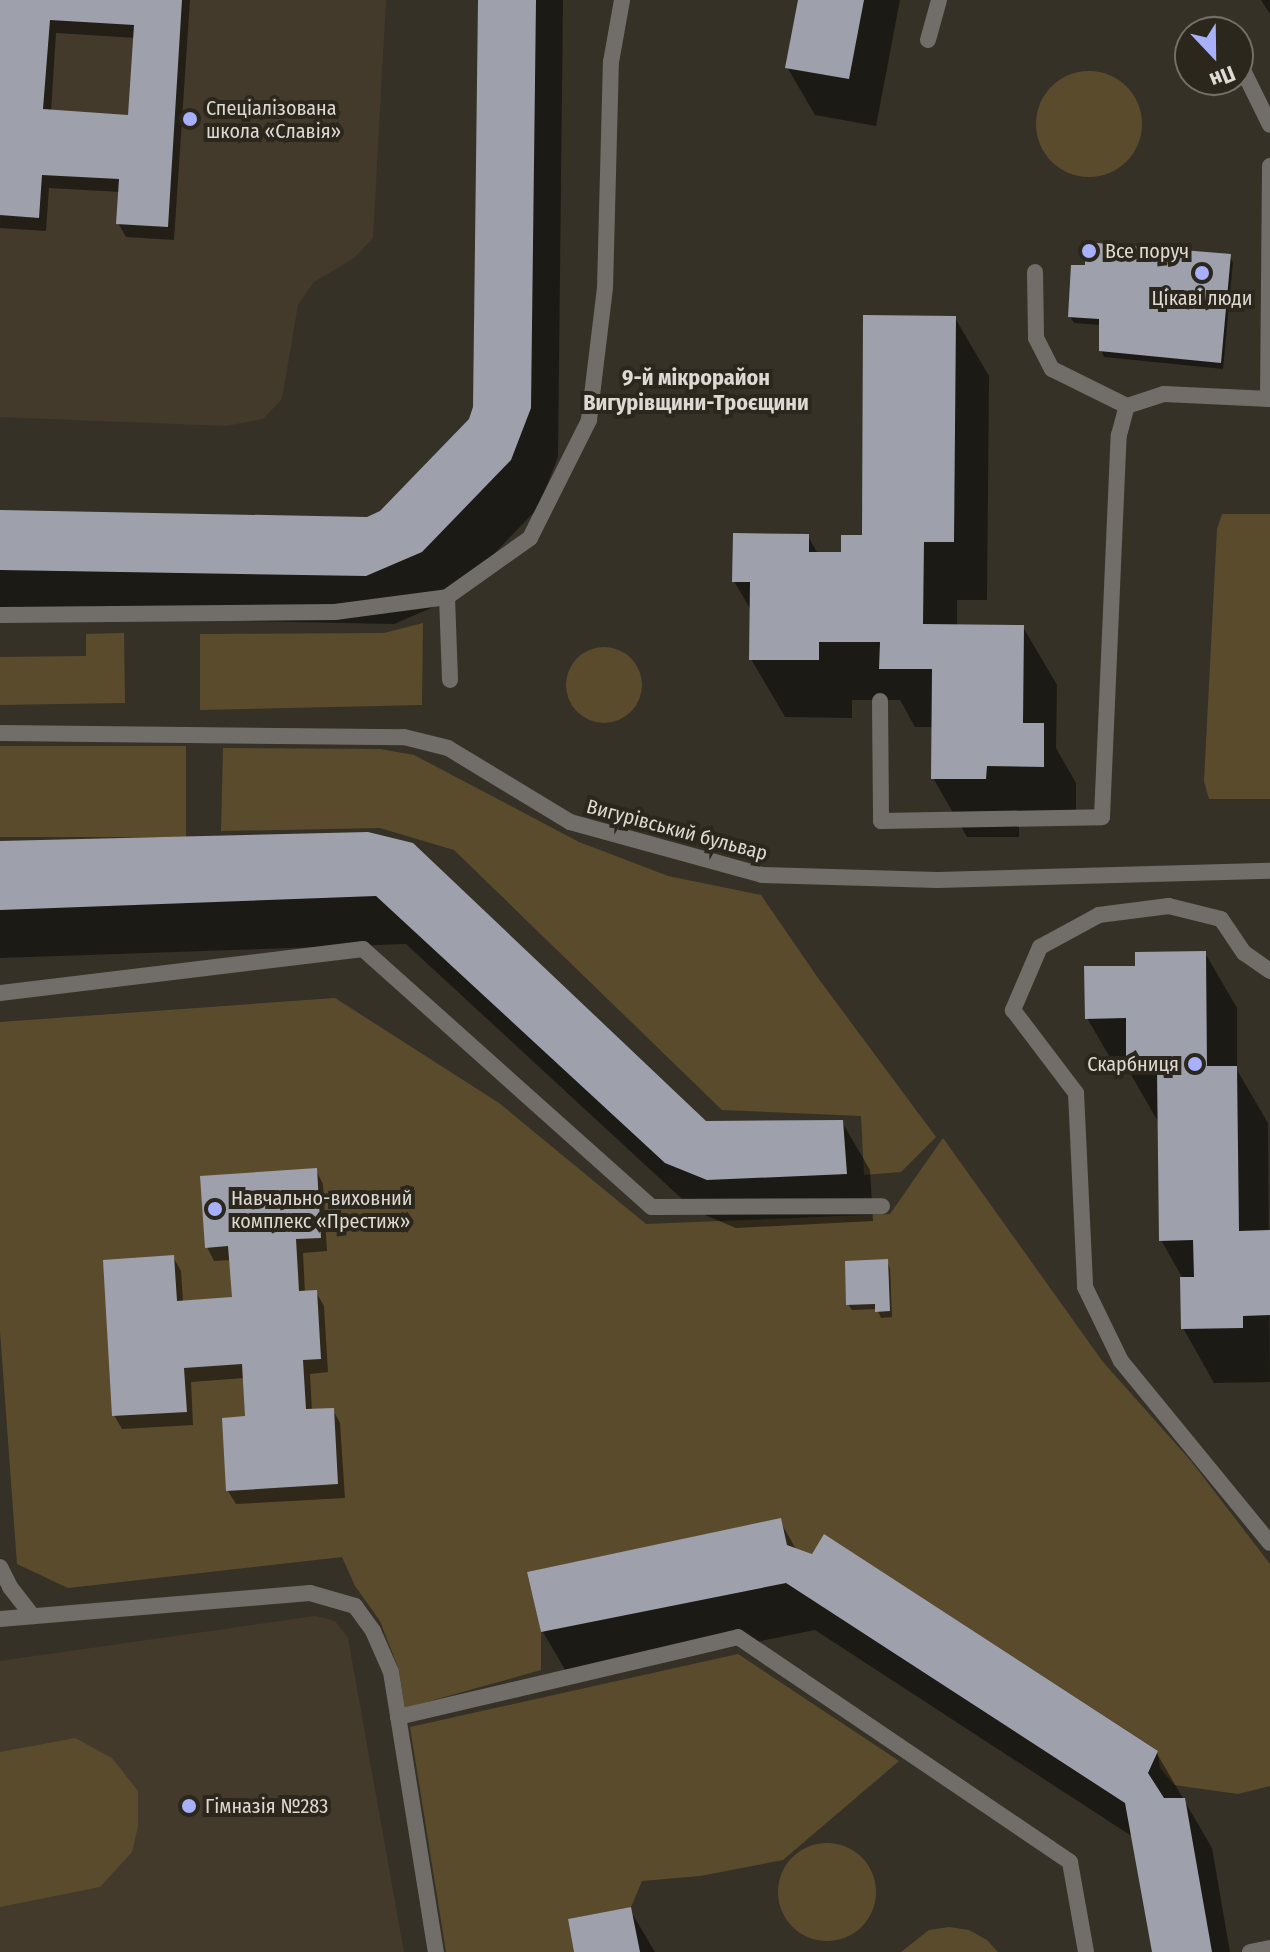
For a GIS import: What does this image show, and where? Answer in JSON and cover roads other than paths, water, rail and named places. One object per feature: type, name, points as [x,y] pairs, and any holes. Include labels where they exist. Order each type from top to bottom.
[{"type":"street","points":[[0,615],[335,612],[447,597],[530,538],[589,420],[605,288],[611,62],[622,0]]},
{"type":"street","points":[[928,40],[939,0]]},
{"type":"street","points":[[1254,92],[1270,125]]},
{"type":"street","points":[[1035,272],[1036,338],[1052,369],[1127,406],[1164,394],[1269,399],[1270,166]]},
{"type":"street","points":[[880,701],[881,821],[1102,817],[1119,435],[1127,406]]},
{"type":"street","points":[[447,597],[450,680]]},
{"type":"street","name":"Вигурівський бульвар","points":[[0,733],[404,737],[448,748],[570,822],[762,875],[938,880],[1270,871]]},
{"type":"street","points":[[1270,971],[1244,953],[1221,919],[1169,906],[1099,915],[1040,947],[1013,1010],[1076,1093],[1085,1287],[1121,1361],[1270,1543]]},
{"type":"street","points":[[0,993],[363,949],[652,1207],[882,1206]]},
{"type":"street","points":[[0,1567],[10,1587],[33,1616]]},
{"type":"street","points":[[0,1619],[310,1593],[355,1606],[373,1631],[391,1672],[436,1952]]},
{"type":"street","points":[[398,1717],[738,1637],[1070,1862],[1086,1952]]},
{"type":"street","points":[[1250,1952],[1270,1948]]},
{"type":"place","name":"Спеціалізована школа «Славія»","points":[[190,119]]},
{"type":"place","name":"Все поруч","points":[[1089,251]]},
{"type":"place","name":"Цікаві люди","points":[[1202,273]]},
{"type":"place","name":"Скарбниця","points":[[1195,1064]]},
{"type":"place","name":"Навчально-виховний комплекс «Престиж»","points":[[215,1209]]},
{"type":"place","name":"Гімназія №283","points":[[189,1806]]},
{"type":"district","name":"9-й мікрорайон Вигурівщини-Троєщини","points":[[696,390]]}]
